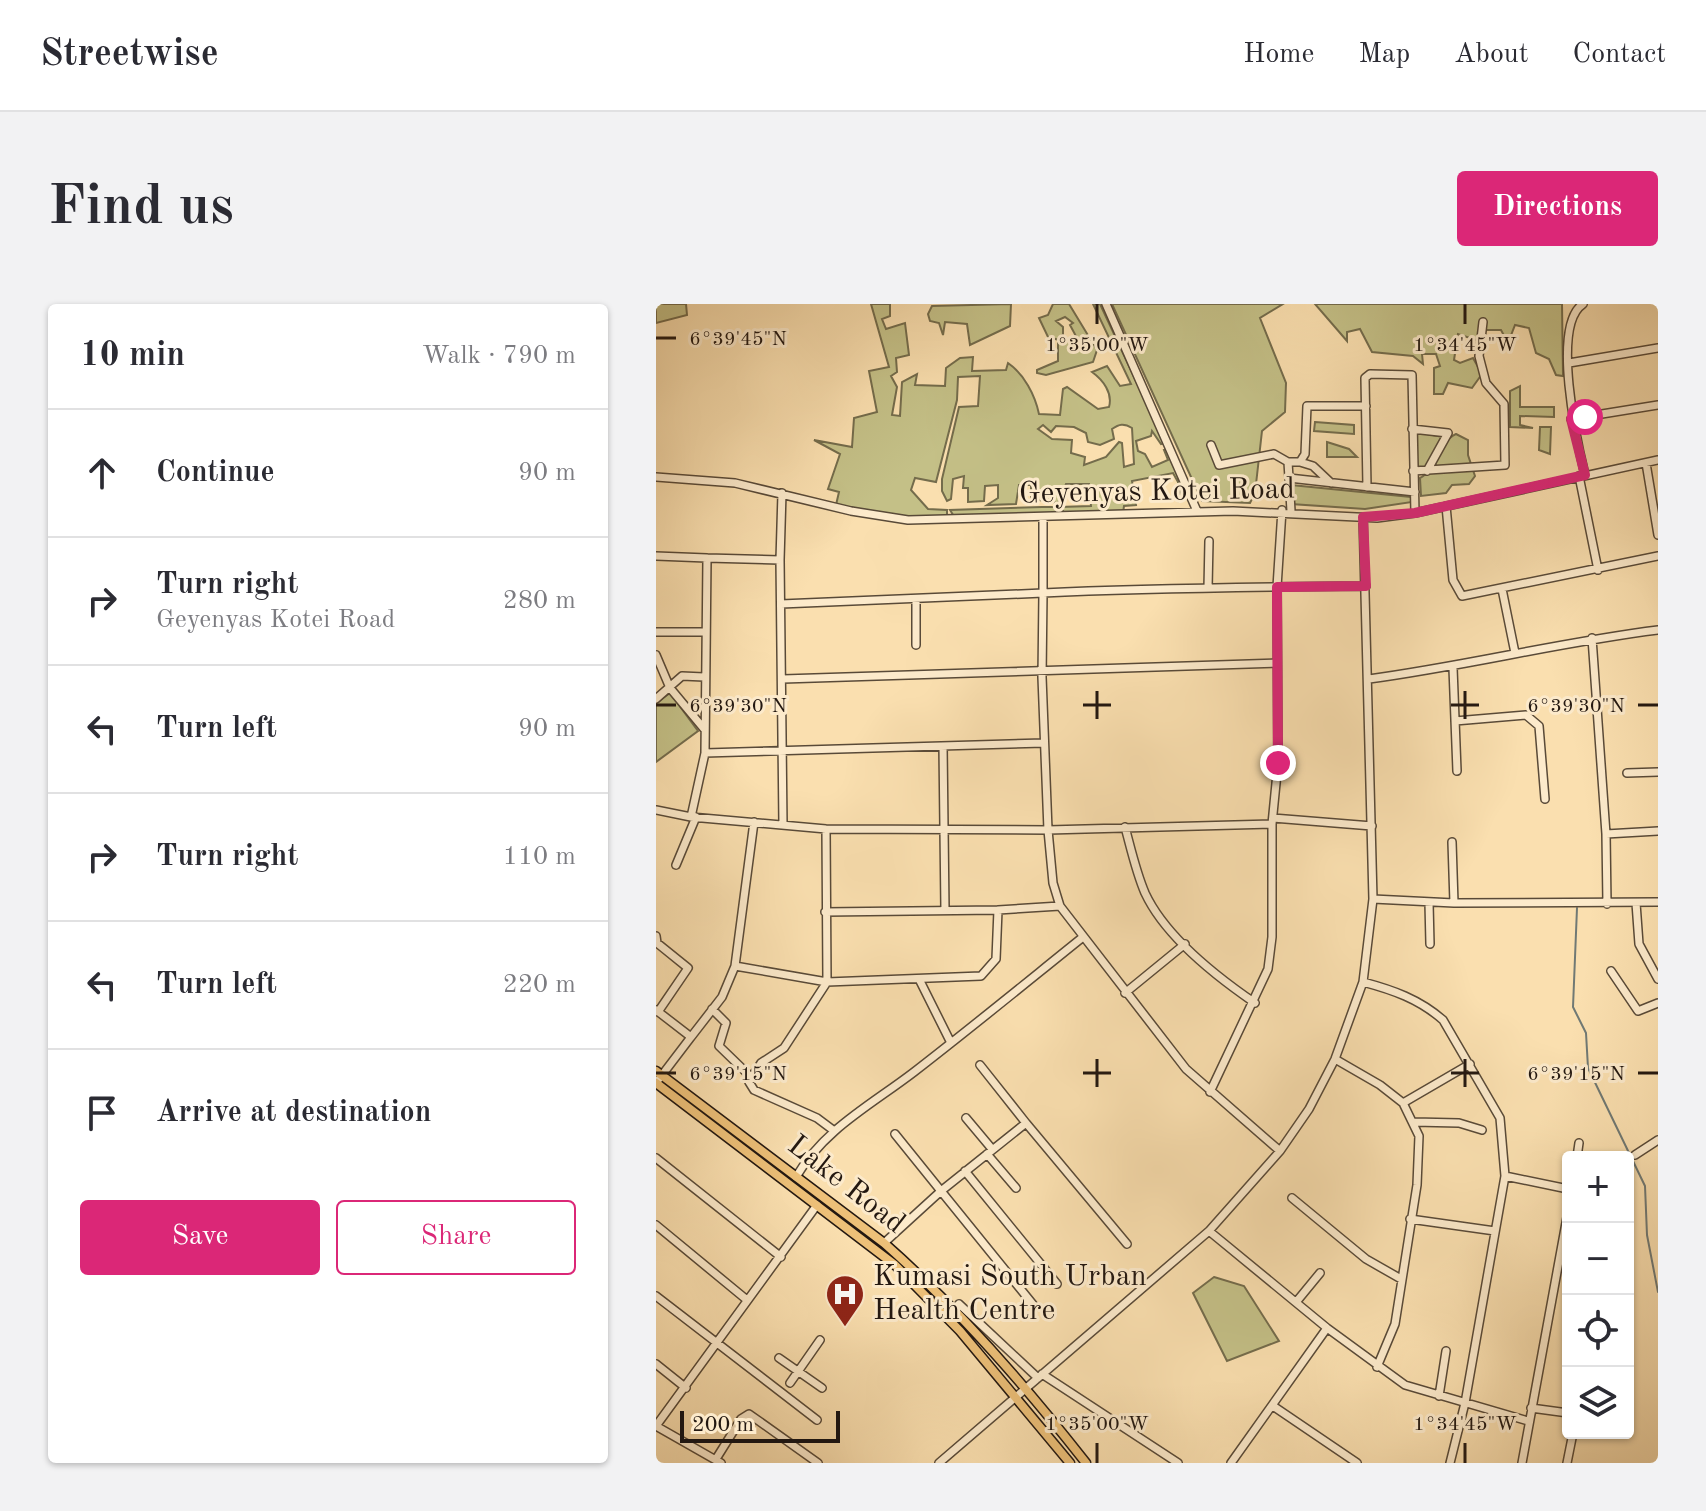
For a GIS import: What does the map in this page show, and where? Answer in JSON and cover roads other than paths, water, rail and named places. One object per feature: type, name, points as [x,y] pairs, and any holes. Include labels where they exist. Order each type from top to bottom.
[{"type":"main road","name":"Lake Road","points":[[659,1073],[884,1243],[931,1286],[1026,1388],[1086,1463]]},
{"type":"main road","name":"Lake Road","points":[[656,1083],[913,1282],[1017,1397],[1070,1463]]},
{"type":"street","points":[[1106,304],[1197,511]]},
{"type":"street","points":[[1583,304],[1572,318],[1569,363],[1571,419],[1598,570]]},
{"type":"street","points":[[1413,471],[1499,467],[1506,463],[1504,404],[1486,383],[1479,356],[1483,322]]},
{"type":"street","points":[[1569,363],[1658,348]]},
{"type":"street","points":[[1367,487],[1367,375],[1412,375],[1415,513]]},
{"type":"street","points":[[1571,419],[1658,405]]},
{"type":"street","points":[[1300,462],[1305,454],[1307,406],[1366,406]]},
{"type":"street","points":[[1412,429],[1448,433],[1427,471]]},
{"type":"street","points":[[1211,445],[1219,465],[1274,454],[1288,462],[1313,466],[1332,483]]},
{"type":"street","name":"Geyenyas Kotei Road","points":[[656,477],[715,480],[896,519],[1282,510],[1363,517],[1415,513],[1658,460]]},
{"type":"street","points":[[1288,462],[1291,511]]},
{"type":"street","points":[[1646,463],[1658,535]]},
{"type":"street","points":[[1289,478],[1415,492]]},
{"type":"street","points":[[782,493],[783,825]]},
{"type":"street","points":[[1446,506],[1457,592],[1462,596],[1658,556]]},
{"type":"street","points":[[1210,1092],[1255,1003],[1271,951],[1272,821],[1278,763],[1277,587],[1282,510]]},
{"type":"street","points":[[1043,517],[1044,743],[1053,883],[1060,906],[1186,1069],[1280,1151]]},
{"type":"street","points":[[939,1463],[1209,1231],[1280,1151],[1335,1059],[1363,982],[1373,899],[1363,517]]},
{"type":"street","points":[[1208,588],[1209,541]]},
{"type":"street","points":[[656,556],[780,560]]},
{"type":"street","points":[[676,865],[694,817],[705,753],[707,558]]},
{"type":"street","points":[[781,604],[1043,593],[1366,586]]},
{"type":"street","points":[[1502,589],[1515,653]]},
{"type":"street","points":[[916,599],[916,645]]},
{"type":"street","points":[[1369,679],[1453,668],[1592,638],[1658,630]]},
{"type":"street","points":[[656,632],[704,632]]},
{"type":"street","points":[[1592,638],[1606,834],[1607,904]]},
{"type":"street","points":[[656,655],[670,688],[705,730]]},
{"type":"street","points":[[783,679],[1277,663]]},
{"type":"street","points":[[1453,668],[1457,771]]},
{"type":"street","points":[[656,699],[682,676],[704,677]]},
{"type":"street","points":[[1455,721],[1526,715],[1533,719],[1539,726],[1545,799]]},
{"type":"street","points":[[705,753],[1044,743]]},
{"type":"street","points":[[943,746],[945,910]]},
{"type":"street","points":[[1627,773],[1658,772]]},
{"type":"street","points":[[656,810],[694,817],[826,829],[1048,830],[1272,821],[1372,826]]},
{"type":"street","points":[[656,1083],[659,1073],[727,989],[735,966],[754,822]]},
{"type":"street","points":[[1125,827],[1146,893],[1185,944],[1217,976],[1255,1003]]},
{"type":"street","points":[[751,1077],[761,1063],[784,1048],[827,982],[826,829]]},
{"type":"street","points":[[1606,834],[1658,831]]},
{"type":"street","points":[[1452,842],[1454,903]]},
{"type":"street","points":[[1373,899],[1429,903],[1658,902]]},
{"type":"street","points":[[1429,903],[1430,944]]},
{"type":"street","points":[[1636,903],[1639,944],[1658,979]]},
{"type":"street","points":[[825,912],[998,910],[1060,906]]},
{"type":"street","points":[[735,966],[827,982],[920,981],[987,973],[998,951],[998,910]]},
{"type":"street","points":[[656,936],[657,943],[688,968],[657,1011],[691,1037]]},
{"type":"street","points":[[796,1177],[808,1157],[833,1130],[951,1043],[1083,937]]},
{"type":"street","points":[[1125,993],[1185,944]]},
{"type":"street","points":[[1611,971],[1638,1011],[1658,1003]]},
{"type":"street","points":[[920,981],[951,1043]]},
{"type":"street","points":[[1363,982],[1397,991],[1430,1008],[1449,1028],[1502,1125],[1505,1176],[1465,1403],[1450,1463]]},
{"type":"street","points":[[712,1009],[726,1023],[719,1046],[751,1077],[754,1090],[817,1118],[833,1130]]},
{"type":"street","points":[[1335,1059],[1380,1085],[1403,1103],[1414,1122],[1419,1157],[1395,1324],[1377,1367]]},
{"type":"street","points":[[1403,1103],[1470,1064]]},
{"type":"street","points":[[980,1065],[1127,1244]]},
{"type":"street","points":[[966,1118],[1016,1188]]},
{"type":"street","points":[[1414,1122],[1459,1123],[1482,1130]]},
{"type":"street","points":[[884,1243],[941,1191],[1026,1123]]},
{"type":"street","points":[[895,1134],[1035,1307]]},
{"type":"street","points":[[1635,1155],[1658,1140]]},
{"type":"street","points":[[1578,1151],[1579,1143]]},
{"type":"street","points":[[656,1158],[781,1257]]},
{"type":"street","points":[[965,1171],[1057,1284]]},
{"type":"street","points":[[1505,1176],[1562,1188]]},
{"type":"street","points":[[1292,1198],[1366,1259],[1401,1279]]},
{"type":"street","points":[[817,1205],[656,1426],[719,1461],[741,1419],[749,1414],[818,1463]]},
{"type":"street","points":[[1410,1219],[1495,1231]]},
{"type":"street","points":[[1522,1463],[1528,1421],[1555,1299],[1566,1223]]},
{"type":"street","points":[[656,1225],[747,1300]]},
{"type":"street","points":[[1209,1231],[1327,1328],[1405,1385],[1528,1421]]},
{"type":"street","points":[[1297,1301],[1320,1273]]},
{"type":"street","points":[[656,1296],[817,1420]]},
{"type":"street","points":[[959,1304],[1040,1376],[1178,1463]]},
{"type":"street","points":[[1231,1463],[1327,1328]]},
{"type":"street","points":[[790,1383],[820,1340]]},
{"type":"street","points":[[1439,1396],[1446,1351]]},
{"type":"street","points":[[779,1358],[822,1388]]},
{"type":"street","points":[[656,1364],[686,1388]]},
{"type":"street","points":[[1273,1406],[1357,1463]]},
{"type":"street","points":[[1531,1408],[1562,1412]]},
{"type":"street","points":[[1567,1463],[1572,1439]]},
{"type":"waterway","points":[[1577,908],[1573,1007],[1586,1033],[1588,1068],[1645,1186],[1647,1235],[1658,1292]]},
{"type":"place","name":"Kumasi South Urban Health Centre","points":[[845,1328]]}]
